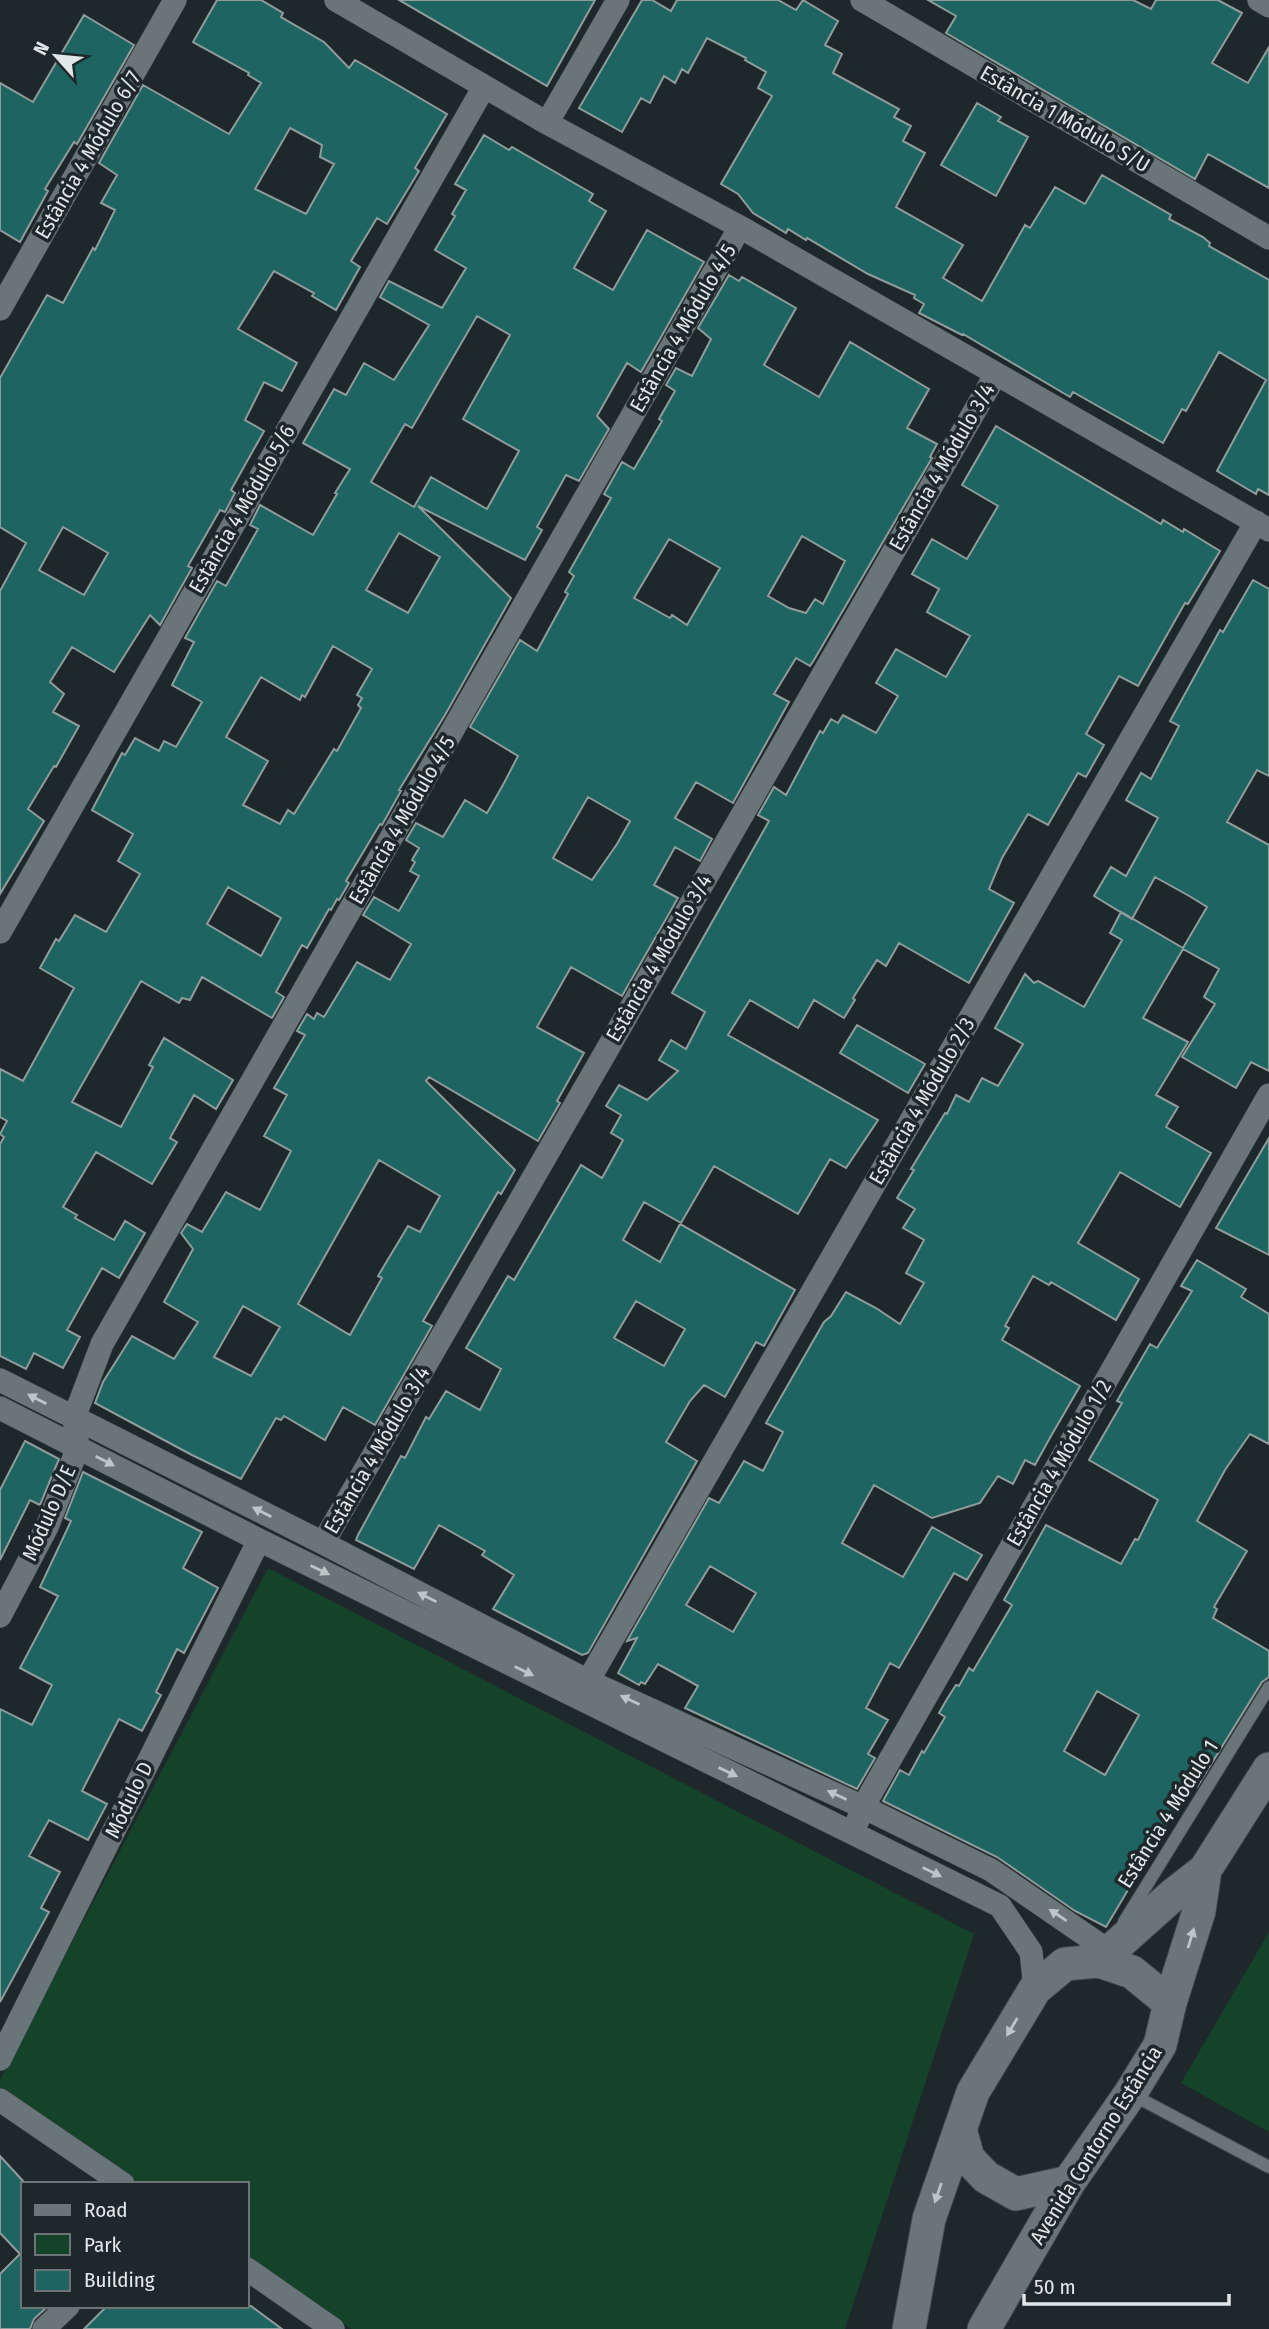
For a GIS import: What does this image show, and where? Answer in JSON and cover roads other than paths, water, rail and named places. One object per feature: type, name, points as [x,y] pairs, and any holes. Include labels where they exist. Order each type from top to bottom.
[{"type":"street","name":"Estância 4 Módulo 6/7","points":[[0,309],[176,0]]},
{"type":"street","points":[[336,0],[547,123],[740,227],[1262,526]]},
{"type":"street","points":[[547,123],[618,0]]},
{"type":"street","name":"Estância 1 Módulo S/U","points":[[862,0],[1269,238]]},
{"type":"street","points":[[1259,0],[1269,6]]},
{"type":"street","name":"Estância 4 Módulo 5/6","points":[[0,932],[484,87]]},
{"type":"street","name":"Estância 4 Módulo 4/5","points":[[74,1418],[102,1344],[740,227]]},
{"type":"street","name":"Estância 4 Módulo 3/4","points":[[323,1543],[996,373]]},
{"type":"street","name":"Estância 4 Módulo 2/3","points":[[588,1681],[1262,526]]},
{"type":"street","name":"Estância 4 Módulo 1/2","points":[[852,1833],[863,1807],[1269,1096]]},
{"type":"street","points":[[0,1380],[588,1681],[863,1807],[991,1870],[1100,1945],[1099,1961]]},
{"type":"street","points":[[0,1408],[259,1540],[1000,1906],[1031,1952],[1035,1989]]},
{"type":"street","points":[[74,1418],[78,1447]]},
{"type":"street","name":"Módulo D/E","points":[[0,1616],[47,1527],[78,1447]]},
{"type":"street","points":[[259,1540],[276,1536],[311,1546],[323,1543]]},
{"type":"street","name":"Módulo D","points":[[0,2059],[259,1540]]},
{"type":"street","name":"Avenida Contorno Estância","points":[[1099,1961],[1205,1870],[1269,1769]]},
{"type":"street","name":"Avenida Contorno Estância","points":[[984,2329],[1069,2182],[1130,2094],[1160,2045],[1170,2003],[1199,1911],[1205,1870]]},
{"type":"street","points":[[909,2329],[929,2219],[973,2092],[1035,1989],[1065,1964],[1099,1961],[1132,1972],[1170,2003]]},
{"type":"street","points":[[0,2100],[120,2182]]},
{"type":"street","points":[[960,2129],[968,2158],[986,2177],[1016,2194],[1069,2182]]},
{"type":"street","points":[[248,2270],[333,2329]]},
{"type":"street","points":[[44,2329],[66,2308]]},
{"type":"lane","name":"Estância 4 Módulo 1","points":[[1099,1961],[1269,1687]]},
{"type":"lane","points":[[1130,2094],[1269,2167]]}]
